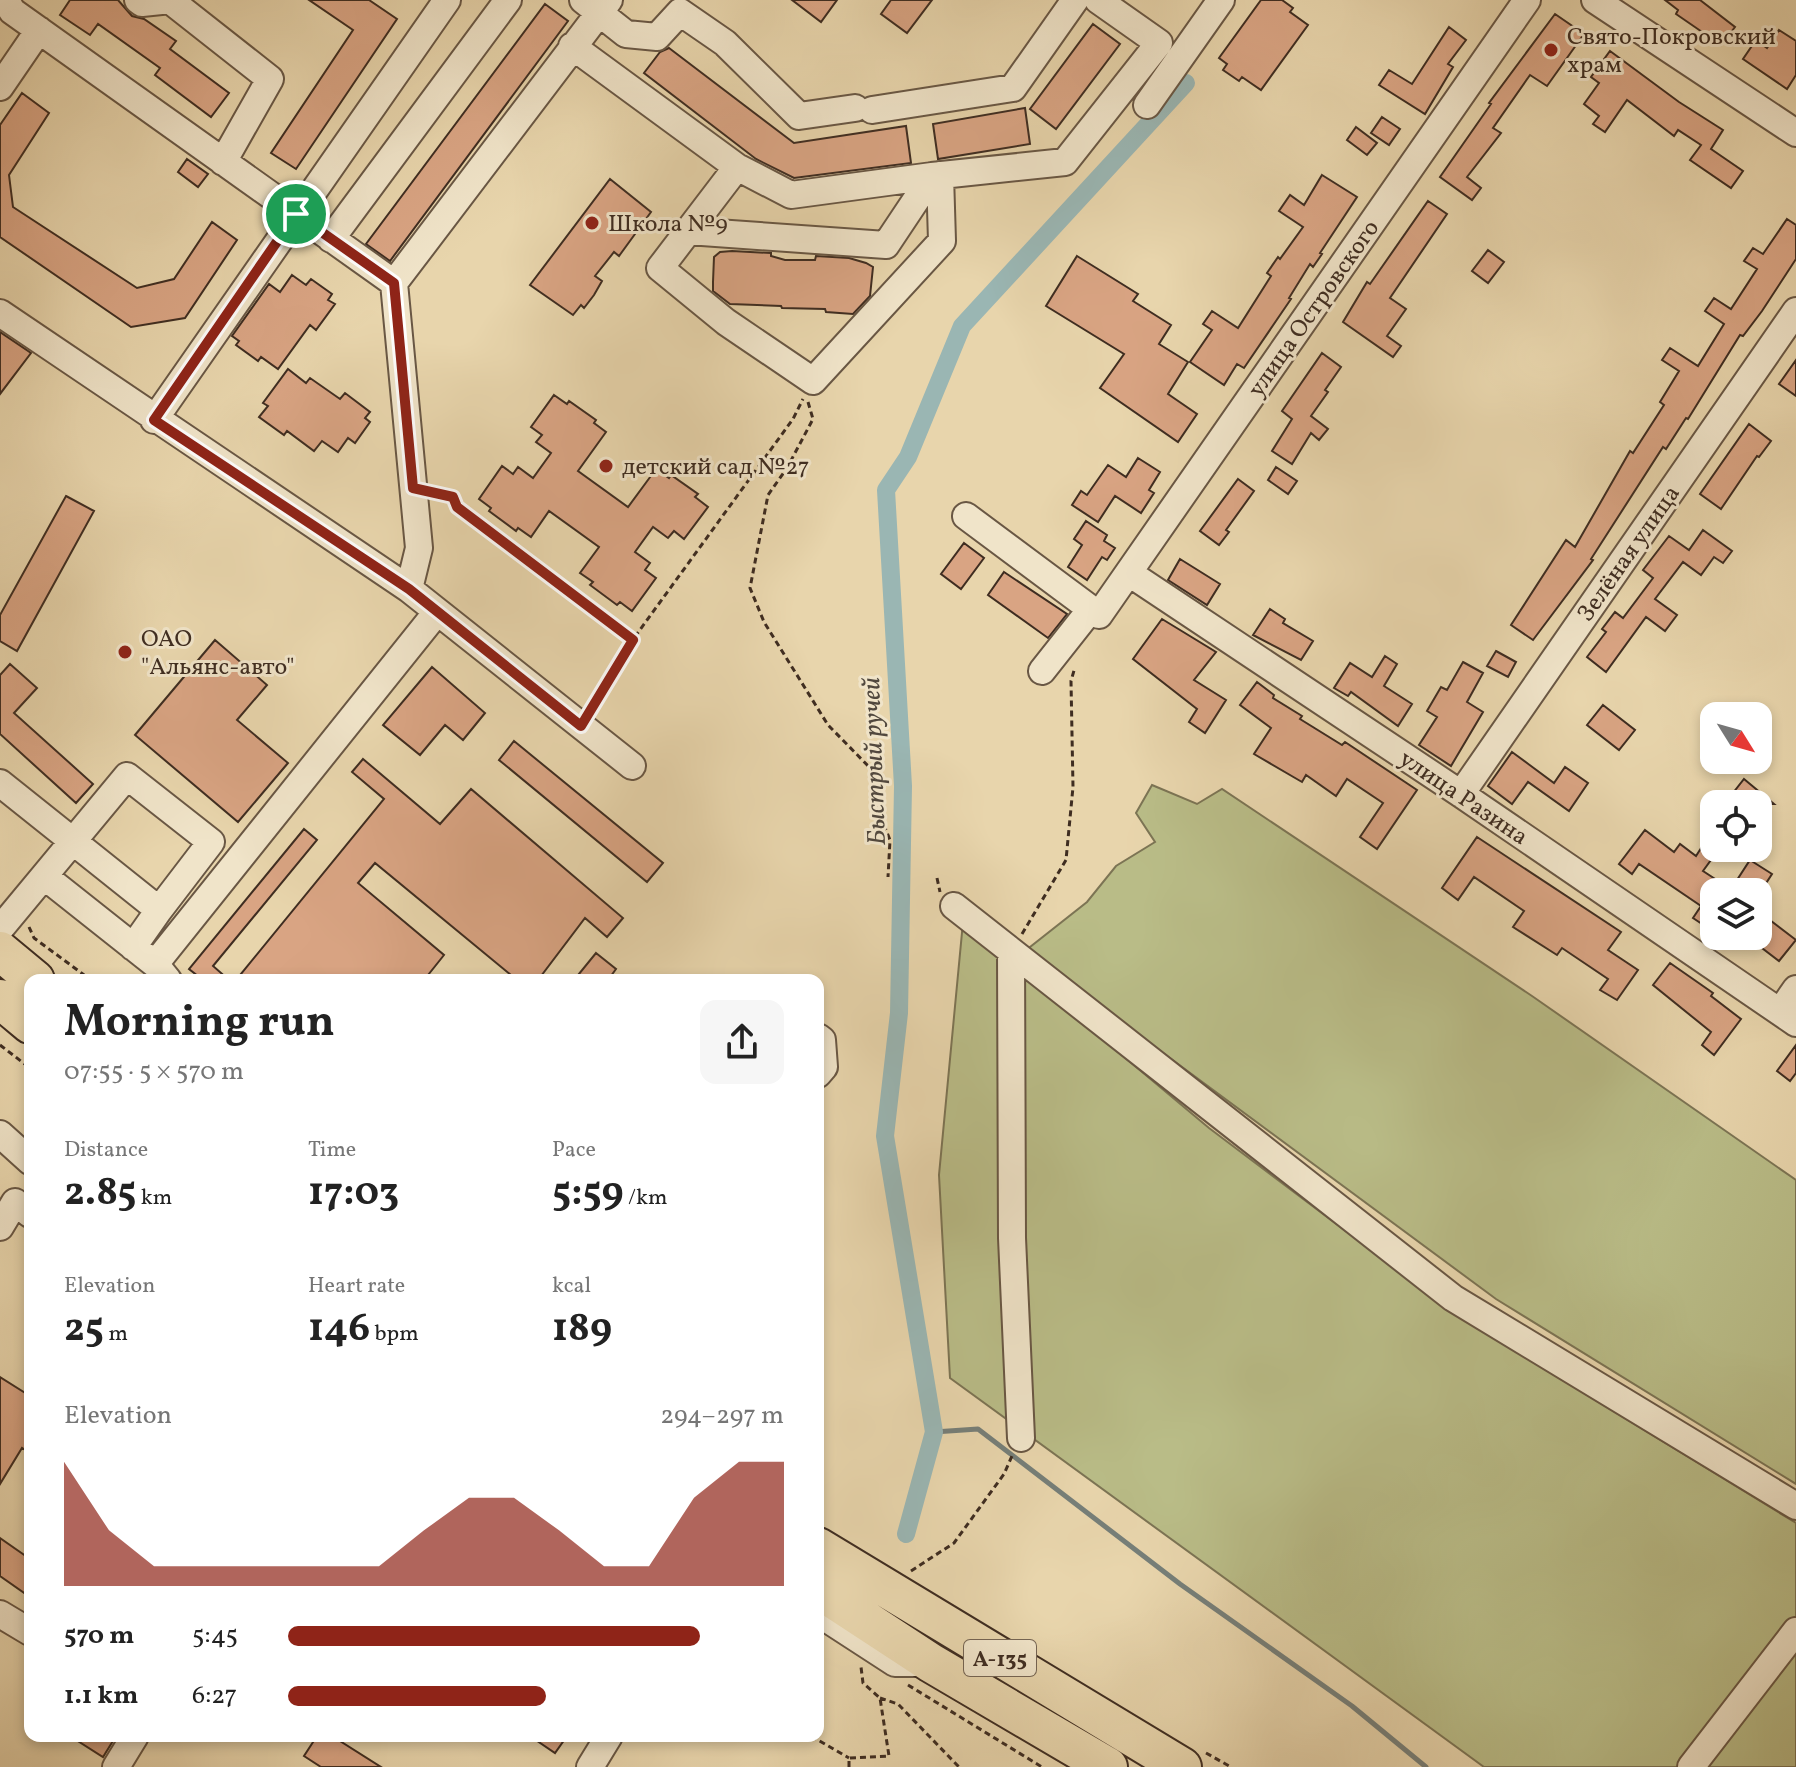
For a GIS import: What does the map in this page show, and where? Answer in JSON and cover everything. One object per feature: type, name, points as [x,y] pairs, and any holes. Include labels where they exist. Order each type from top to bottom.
[{"type":"highway","points":[[0,951],[28,974]]},
{"type":"highway","points":[[0,999],[24,1019]]},
{"type":"highway","name":"А-135","points":[[824,1551],[1182,1767]]},
{"type":"highway","name":"А-135","points":[[824,1594],[917,1673],[1108,1767]]},
{"type":"street","points":[[6,0],[12,11],[394,283]]},
{"type":"street","points":[[138,0],[142,3],[171,1],[270,79],[223,162]]},
{"type":"street","points":[[154,420],[447,0]]},
{"type":"street","points":[[331,239],[508,0]]},
{"type":"street","points":[[409,589],[419,548],[394,283],[572,46],[597,4],[626,34],[657,37],[680,12],[725,43],[799,116],[1013,88],[1075,0]]},
{"type":"street","points":[[572,46],[737,167],[791,195],[936,175],[1065,162],[1159,43],[1098,0]]},
{"type":"street","points":[[1147,105],[1221,0]]},
{"type":"street","name":"улица Островского","points":[[1042,671],[1129,573],[1527,0]]},
{"type":"street","points":[[1595,0],[1796,133]]},
{"type":"street","points":[[0,87],[39,30]]},
{"type":"street","points":[[737,167],[660,268],[726,322],[813,381],[942,241],[936,175]]},
{"type":"street","points":[[688,231],[886,245],[936,175]]},
{"type":"street","name":"Зелёная улица","points":[[1461,794],[1796,311]]},
{"type":"street","points":[[0,313],[154,420],[409,589],[632,766]]},
{"type":"street","points":[[966,516],[1088,618]]},
{"type":"street","name":"улица Разина","points":[[1129,573],[1788,1017]]},
{"type":"street","points":[[44,876],[162,972],[437,612]]},
{"type":"street","points":[[7,920],[127,776],[211,842],[133,947]]},
{"type":"street","points":[[0,783],[159,910]]},
{"type":"street","points":[[954,906],[1453,1298],[1796,1506]]},
{"type":"street","points":[[1011,951],[1012,1238],[1021,1438]]},
{"type":"street","points":[[1788,1017],[1796,989]]},
{"type":"street","points":[[0,1134],[24,1156]]},
{"type":"street","points":[[0,1227],[23,1208]]},
{"type":"street","points":[[0,1614],[24,1628]]},
{"type":"street","points":[[824,1617],[895,1663],[917,1673]]},
{"type":"street","points":[[1691,1767],[1796,1631]]},
{"type":"street","points":[[116,1767],[131,1742]]},
{"type":"street","points":[[590,1767],[605,1742]]},
{"type":"path","points":[[581,726],[633,640],[793,419],[806,394],[813,419],[787,468],[768,495],[750,588],[764,622],[828,725],[878,776],[878,810],[890,840],[888,877]]},
{"type":"path","points":[[413,488],[453,497],[457,507],[633,640]]},
{"type":"path","points":[[1011,951],[1066,860],[1073,787],[1071,681],[1088,618]]},
{"type":"path","points":[[7,920],[25,917],[34,938],[83,974]]},
{"type":"path","points":[[0,1045],[24,1063]]},
{"type":"path","points":[[908,1574],[954,1543],[1004,1474]]},
{"type":"path","points":[[860,1657],[863,1683],[880,1698],[898,1704],[959,1767]]},
{"type":"path","points":[[917,1673],[1042,1767]]},
{"type":"path","points":[[821,1742],[849,1758],[889,1756],[880,1698]]},
{"type":"path","points":[[849,1758],[849,1767]]},
{"type":"green space","points":[[1152,785],[1197,804],[1222,789],[1532,996],[1796,1180],[1796,1484],[1496,1299],[1025,951],[1087,902],[1116,866],[1155,842],[1136,813]]},
{"type":"green space","points":[[963,922],[1209,1128],[1460,1317],[1796,1523],[1796,1767],[1484,1767],[950,1378],[939,1175]]},
{"type":"building","points":[[70,0],[118,0],[132,16],[144,19],[176,41],[170,49],[229,93],[211,117],[155,75],[160,68],[98,24],[90,35],[60,15]]},
{"type":"building","points":[[309,0],[369,0],[397,19],[296,169],[271,153],[353,30]]},
{"type":"building","points":[[792,0],[837,0],[821,22]]},
{"type":"building","points":[[891,0],[932,0],[907,33],[881,14]]},
{"type":"building","points":[[1261,0],[1282,0],[1293,8],[1290,12],[1308,25],[1261,90],[1242,77],[1239,81],[1223,70],[1227,64],[1219,58]]},
{"type":"building","points":[[1665,0],[1700,0],[1735,27],[1721,45],[1676,14],[1678,10]]},
{"type":"building","points":[[545,4],[568,21],[390,261],[366,244]]},
{"type":"building","points":[[1555,14],[1584,34],[1547,86],[1530,75],[1493,128],[1501,133],[1467,177],[1481,188],[1472,200],[1440,177],[1489,103]]},
{"type":"building","points":[[1093,24],[1120,44],[1056,129],[1030,109]]},
{"type":"building","points":[[1449,27],[1466,40],[1448,64],[1453,67],[1425,114],[1379,85],[1389,70],[1412,84]]},
{"type":"building","points":[[1779,30],[1796,41],[1796,75],[1787,89],[1743,59],[1756,40],[1767,48]]},
{"type":"building","points":[[669,48],[794,143],[906,126],[911,163],[794,178],[756,159],[644,73],[660,52]]},
{"type":"building","points":[[1610,51],[1723,130],[1711,149],[1743,171],[1731,188],[1690,160],[1701,145],[1678,130],[1674,136],[1627,100],[1605,132],[1593,124],[1599,116],[1584,104],[1599,83],[1591,77]]},
{"type":"building","points":[[22,93],[49,113],[9,175],[13,207],[137,288],[174,279],[212,222],[237,240],[185,318],[131,327],[0,237],[0,125]]},
{"type":"building","points":[[1025,108],[1030,144],[938,159],[933,124]]},
{"type":"building","points":[[1382,117],[1400,129],[1389,145],[1371,133]]},
{"type":"building","points":[[1356,127],[1377,143],[1367,155],[1347,140]]},
{"type":"building","points":[[187,159],[208,174],[198,187],[178,172]]},
{"type":"building","points":[[1322,175],[1357,197],[1244,368],[1237,364],[1224,385],[1190,362],[1212,330],[1203,324],[1212,311],[1238,328],[1271,276],[1267,273],[1303,227],[1279,211],[1290,195],[1304,205]]},
{"type":"building","points":[[610,179],[651,212],[619,256],[614,252],[595,276],[602,281],[584,308],[581,305],[573,315],[530,285]]},
{"type":"building","points":[[1428,201],[1447,214],[1390,298],[1406,309],[1387,336],[1401,346],[1393,357],[1343,322],[1367,282],[1370,284]]},
{"type":"building","points":[[1787,219],[1796,225],[1796,259],[1762,311],[1743,336],[1740,335],[1688,419],[1666,449],[1663,447],[1593,560],[1533,640],[1511,625],[1566,540],[1575,547],[1630,451],[1633,453],[1664,405],[1660,402],[1679,371],[1662,360],[1670,348],[1698,366],[1724,324],[1705,311],[1714,298],[1731,309],[1757,269],[1744,261],[1753,248],[1763,254]]},
{"type":"building","points":[[1488,250],[1504,262],[1488,283],[1472,271]]},
{"type":"building","points":[[720,252],[771,253],[771,256],[785,260],[815,260],[816,256],[849,258],[866,263],[873,267],[870,296],[853,314],[826,312],[825,309],[730,304],[713,291],[713,282],[714,257]]},
{"type":"building","points":[[1077,256],[1138,294],[1133,301],[1171,325],[1159,344],[1188,362],[1168,394],[1197,414],[1178,442],[1100,388],[1124,354],[1046,306]]},
{"type":"building","points":[[292,275],[306,285],[311,279],[332,294],[328,300],[335,304],[316,330],[310,325],[278,369],[261,357],[258,361],[236,345],[239,341],[232,336],[269,284],[280,292]]},
{"type":"building","points":[[0,332],[31,353],[0,394]]},
{"type":"building","points":[[1322,353],[1341,367],[1311,416],[1328,429],[1319,440],[1311,433],[1292,464],[1272,451],[1292,419],[1282,411]]},
{"type":"building","points":[[1796,360],[1796,396],[1779,384]]},
{"type":"building","points":[[288,369],[306,383],[310,378],[340,399],[345,393],[370,412],[365,418],[370,422],[355,443],[348,438],[338,452],[322,441],[314,451],[287,431],[284,435],[259,417],[268,406],[263,403]]},
{"type":"building","points":[[554,395],[567,404],[569,401],[596,420],[594,423],[606,432],[578,471],[628,507],[656,469],[669,478],[671,475],[698,494],[695,497],[708,507],[684,539],[674,531],[668,538],[653,527],[635,552],[650,563],[645,570],[656,578],[632,611],[620,602],[617,605],[590,585],[593,582],[580,573],[599,547],[549,511],[531,537],[518,528],[516,531],[489,511],[491,508],[479,499],[502,466],[513,474],[518,467],[533,478],[551,453],[536,442],[542,435],[531,427]]},
{"type":"building","points":[[1749,424],[1771,441],[1721,509],[1700,494]]},
{"type":"building","points":[[1138,458],[1160,472],[1149,490],[1154,493],[1141,513],[1115,496],[1098,522],[1072,505],[1081,491],[1087,495],[1108,465],[1126,477]]},
{"type":"building","points":[[1276,467],[1297,481],[1288,494],[1268,480]]},
{"type":"building","points":[[1238,479],[1254,491],[1219,545],[1200,531]]},
{"type":"building","points":[[66,496],[94,511],[17,651],[0,641],[0,615]]},
{"type":"building","points":[[1086,521],[1107,535],[1104,541],[1115,548],[1107,560],[1102,557],[1087,580],[1068,567],[1082,545],[1074,539]]},
{"type":"building","points":[[1703,530],[1732,551],[1723,563],[1714,557],[1701,575],[1683,562],[1655,599],[1677,615],[1665,631],[1646,617],[1606,672],[1587,657],[1606,632],[1602,629],[1615,612],[1623,618],[1653,578],[1643,570],[1669,536],[1689,550]]},
{"type":"building","points":[[964,543],[984,558],[961,589],[941,574]]},
{"type":"building","points":[[1180,559],[1220,584],[1207,605],[1168,580]]},
{"type":"building","points":[[1004,572],[1067,614],[1048,638],[988,595]]},
{"type":"building","points":[[1270,609],[1285,619],[1283,623],[1313,641],[1301,660],[1253,635]]},
{"type":"building","points":[[1162,619],[1216,652],[1194,680],[1226,700],[1205,733],[1189,722],[1197,709],[1133,659]]},
{"type":"building","points":[[215,640],[267,685],[237,720],[288,763],[238,822],[135,735]]},
{"type":"building","points":[[1496,651],[1516,662],[1508,677],[1487,666]]},
{"type":"building","points":[[1385,656],[1397,664],[1384,686],[1412,704],[1398,726],[1351,692],[1348,696],[1334,688],[1350,663],[1372,677]]},
{"type":"building","points":[[1463,662],[1483,673],[1467,702],[1483,712],[1451,766],[1419,745],[1437,717],[1427,711],[1441,687],[1447,690]]},
{"type":"building","points":[[10,664],[37,688],[14,713],[93,784],[76,803],[0,734],[0,675]]},
{"type":"building","points":[[432,667],[485,713],[463,740],[445,725],[420,755],[383,725]]},
{"type":"building","points":[[1257,682],[1274,695],[1273,698],[1302,716],[1300,719],[1342,745],[1345,742],[1417,790],[1377,849],[1360,837],[1383,803],[1347,779],[1336,796],[1306,775],[1302,782],[1254,754],[1271,728],[1240,705]]},
{"type":"building","points":[[1603,705],[1635,730],[1619,750],[1587,725]]},
{"type":"building","points":[[514,741],[663,863],[647,882],[499,760]]},
{"type":"building","points":[[1512,752],[1554,783],[1565,767],[1588,783],[1569,811],[1528,782],[1512,804],[1488,786]]},
{"type":"building","points":[[363,759],[440,824],[471,789],[623,918],[607,937],[585,918],[543,974],[510,974],[375,863],[358,883],[444,955],[429,974],[241,974],[384,799],[352,772]]},
{"type":"building","points":[[1744,779],[1757,790],[1735,790]]},
{"type":"building","points":[[304,829],[317,840],[213,966],[222,974],[195,974],[189,969]]},
{"type":"building","points":[[1645,830],[1674,852],[1680,844],[1696,856],[1700,850],[1700,862],[1710,862],[1703,871],[1714,878],[1700,878],[1700,905],[1639,864],[1632,874],[1619,864]]},
{"type":"building","points":[[1477,837],[1621,932],[1608,950],[1638,970],[1617,1000],[1600,990],[1608,979],[1562,948],[1557,955],[1513,927],[1524,911],[1474,877],[1458,900],[1442,888]]},
{"type":"building","points":[[1749,862],[1772,874],[1769,878],[1738,878]]},
{"type":"building","points":[[1700,908],[1700,923],[1693,918]]},
{"type":"building","points":[[1772,922],[1796,940],[1779,961],[1765,950],[1772,950]]},
{"type":"building","points":[[596,953],[616,969],[612,974],[579,974]]},
{"type":"building","points":[[1670,963],[1713,993],[1711,996],[1741,1019],[1714,1055],[1702,1045],[1711,1032],[1653,985]]},
{"type":"building","points":[[1796,1045],[1796,1073],[1790,1081],[1777,1071]]},
{"type":"building","points":[[0,1377],[24,1392],[24,1449],[0,1484]]},
{"type":"building","points":[[0,1538],[24,1555],[24,1593],[0,1576]]},
{"type":"building","points":[[79,1742],[112,1742],[103,1757]]},
{"type":"building","points":[[313,1742],[341,1742],[381,1767],[321,1767],[304,1756]]},
{"type":"building","points":[[539,1742],[563,1742],[555,1753]]},
{"type":"waterway","name":"Быстрый ручей","points":[[906,1534],[934,1432],[885,1136],[899,1013],[903,786],[886,490],[908,457],[962,326],[1186,83]]},
{"type":"waterway","points":[[934,1432],[978,1429],[1180,1584],[1352,1706],[1426,1767]]},
{"type":"place","name":"Свято-Покровский храм","points":[[1551,50]]},
{"type":"place","name":"Школа №9","points":[[592,223]]},
{"type":"place","name":"детский сад №27","points":[[606,466]]},
{"type":"place","name":"ОАО \"Альянс-авто\"","points":[[125,652]]},
{"type":"route","points":[[296,214],[394,283],[413,488],[453,497],[457,507],[633,640],[581,726],[409,589],[154,420],[296,214]]}]
